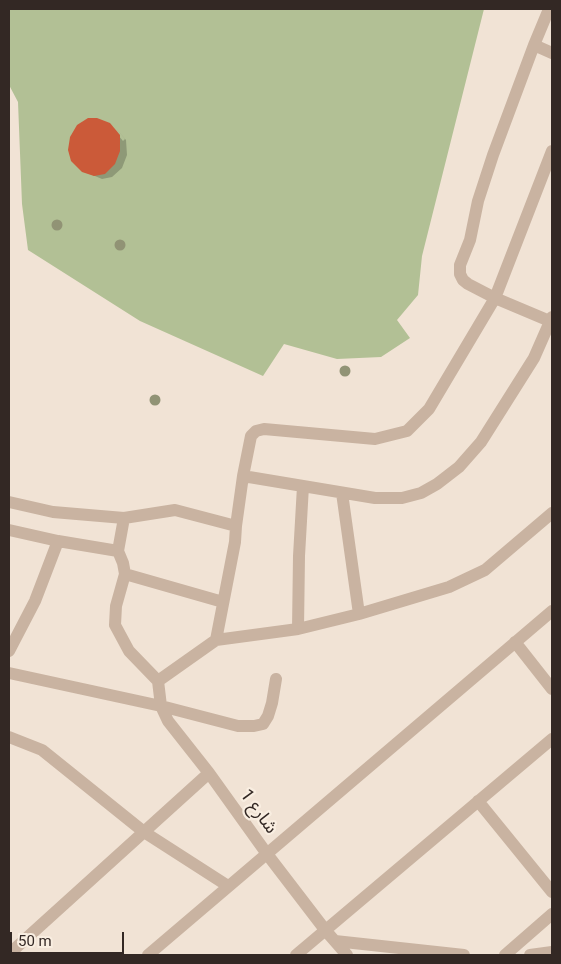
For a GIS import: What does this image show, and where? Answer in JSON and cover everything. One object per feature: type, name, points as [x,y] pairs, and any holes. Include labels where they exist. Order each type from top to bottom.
[{"type":"street","points":[[243,476],[342,494],[375,498],[402,498],[429,489],[458,467],[481,442],[500,414],[534,358],[552,320],[495,298],[463,280],[460,274],[460,265],[470,240],[478,201],[487,174],[549,9]]},
{"type":"street","points":[[534,45],[552,53]]},
{"type":"street","points":[[216,640],[235,542],[243,476],[251,436],[256,431],[264,429],[375,439],[407,431],[429,409],[495,298],[552,151]]},
{"type":"street","points":[[298,630],[299,556],[303,486]]},
{"type":"street","points":[[342,494],[358,614]]},
{"type":"street","points":[[9,502],[54,512],[124,518],[175,510],[236,526]]},
{"type":"street","points":[[124,518],[118,551],[125,574],[116,606],[115,626],[129,651],[158,681],[216,640],[298,630],[449,587],[485,570],[552,513]]},
{"type":"street","points":[[9,530],[58,541],[118,551]]},
{"type":"street","points":[[9,651],[36,600],[58,541]]},
{"type":"street","points":[[125,574],[222,602]]},
{"type":"street","points":[[148,955],[552,611]]},
{"type":"street","points":[[515,642],[552,689]]},
{"type":"street","points":[[9,673],[161,706],[238,726],[262,724],[268,716],[276,679]]},
{"type":"street","name":"شارع 1","points":[[158,681],[161,706],[168,721],[209,773],[267,854],[326,931],[347,955]]},
{"type":"street","points":[[9,737],[42,750],[144,832],[228,886]]},
{"type":"street","points":[[296,955],[552,739]]},
{"type":"street","points":[[14,953],[209,773]]},
{"type":"street","points":[[478,801],[552,892]]},
{"type":"street","points":[[505,955],[552,914]]},
{"type":"street","points":[[335,941],[464,955]]},
{"type":"street","points":[[530,955],[552,952]]},
{"type":"green space","points":[[9,9],[484,9],[422,256],[418,295],[397,320],[410,338],[381,357],[337,359],[284,344],[263,376],[140,321],[28,250],[22,204],[18,102],[9,85]]},
{"type":"building","points":[[88,118],[97,118],[110,123],[120,135],[120,151],[115,164],[105,174],[94,176],[82,172],[71,161],[68,150],[70,137],[77,125]]}]
